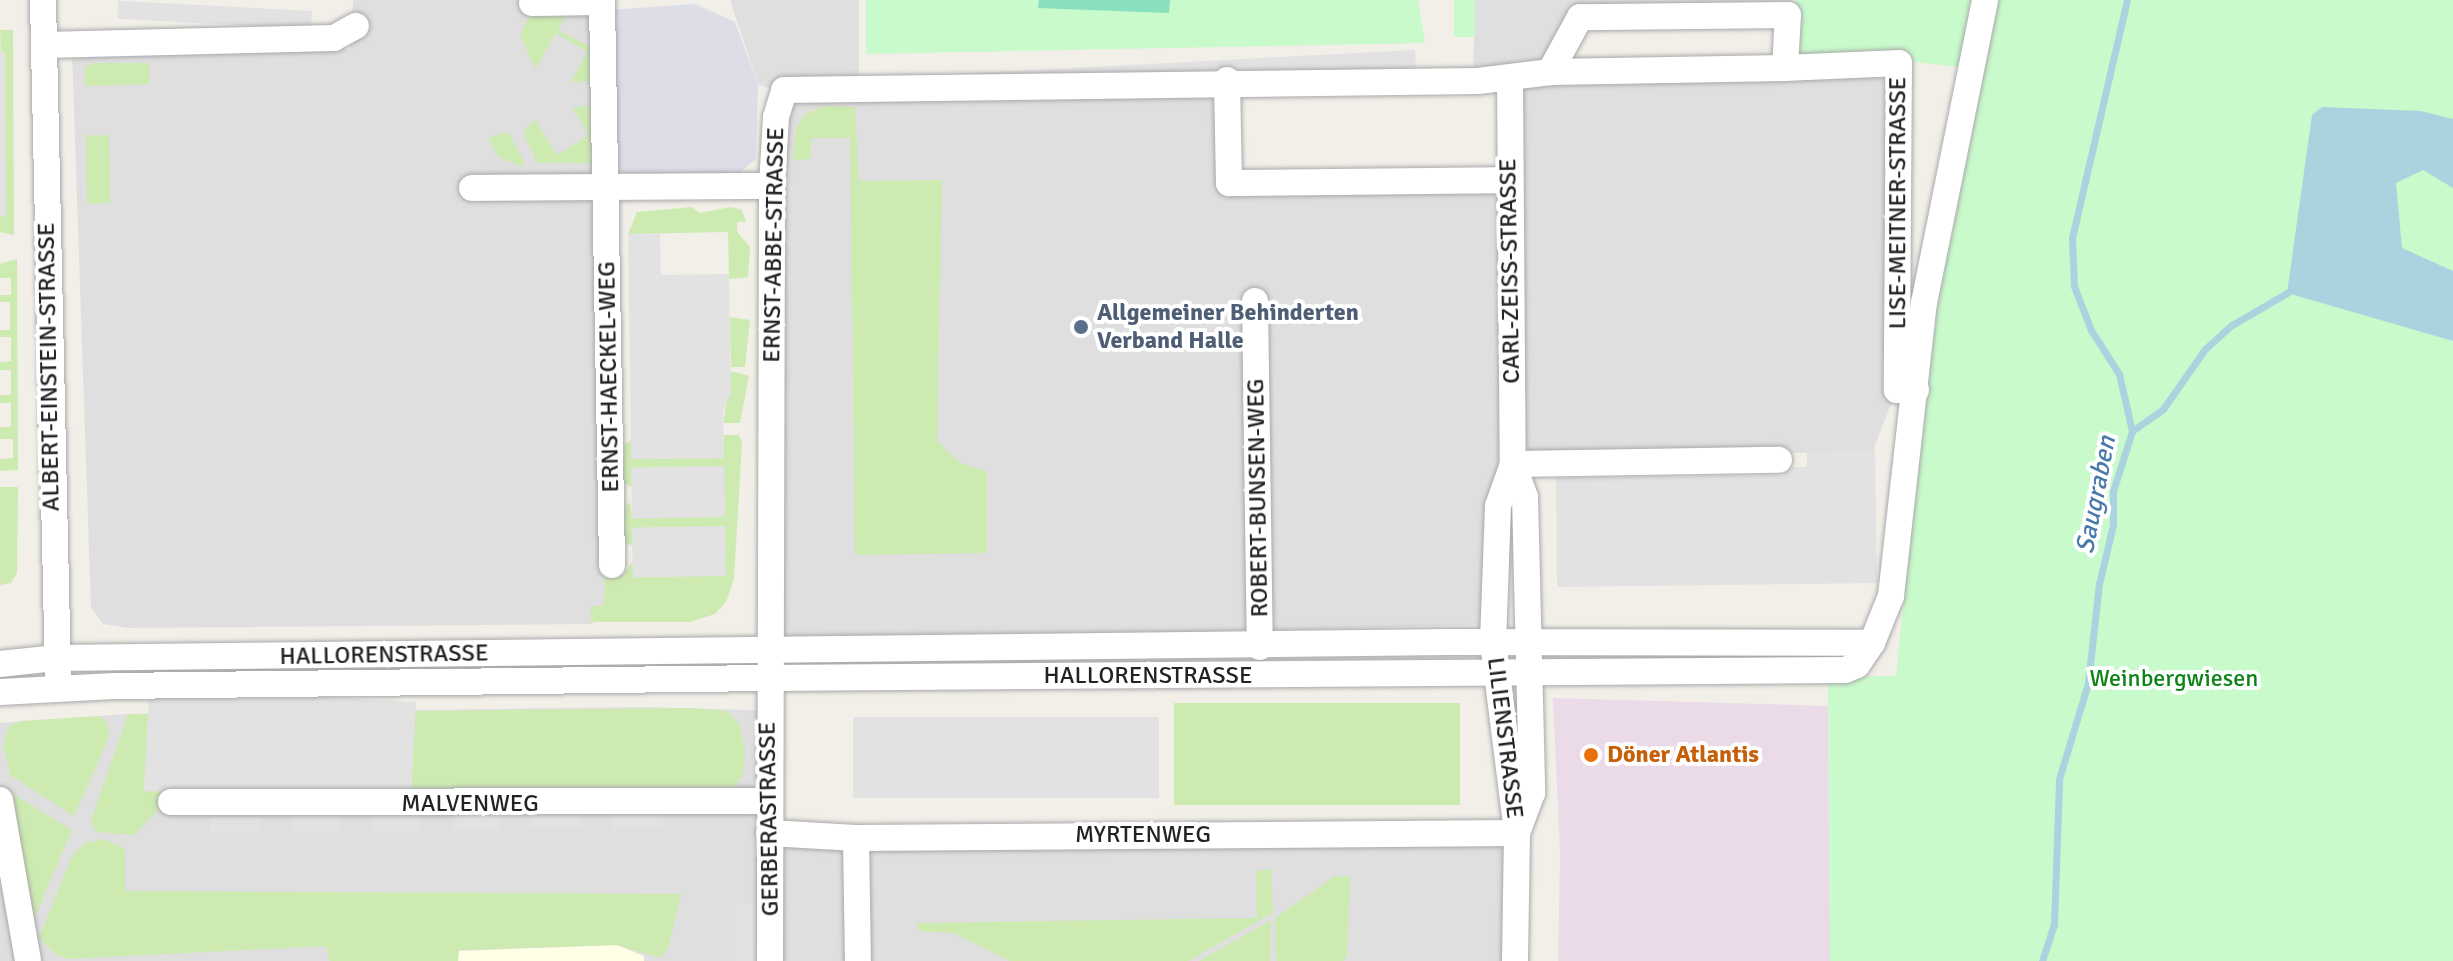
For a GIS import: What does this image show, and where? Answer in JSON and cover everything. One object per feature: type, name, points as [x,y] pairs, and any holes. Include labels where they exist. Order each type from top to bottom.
[{"type":"street","name":"ALBERT-EINSTEIN-STRASSE","points":[[43,0],[55,658],[60,688]]},
{"type":"street","name":"LISE-MEITNER-STRASSE","points":[[1872,643],[1891,596],[1924,303],[1985,0]]},
{"type":"street","name":"ERNST-HAECKEL-WEG","points":[[532,3],[602,2],[612,565]]},
{"type":"street","points":[[1550,72],[1580,17],[1788,15],[1785,68]]},
{"type":"street","points":[[44,45],[334,38],[356,26]]},
{"type":"street","name":"LISE-MEITNER-STRASSE","points":[[1785,68],[1899,63],[1897,390],[1916,390]]},
{"type":"street","name":"ERNST-ABBE-STRASSE","points":[[768,665],[772,186],[776,117],[784,90],[1227,80],[1510,78],[1550,72],[1785,68]]},
{"type":"street","name":"CARL-ZEISS-STRASSE","points":[[1510,78],[1508,180],[1513,464],[1525,497],[1529,641]]},
{"type":"street","points":[[1227,80],[1229,183],[1508,180]]},
{"type":"street","points":[[472,188],[772,186]]},
{"type":"street","name":"ROBERT-BUNSEN-WEG","points":[[1255,301],[1260,647]]},
{"type":"street","points":[[1513,464],[1779,460]]},
{"type":"street","name":"CARL-ZEISS-STRASSE","points":[[1493,642],[1498,506],[1513,464]]},
{"type":"street","points":[[1529,641],[1529,672]]},
{"type":"street","name":"HALLORENSTRASSE","points":[[0,692],[1260,647],[1529,641],[1872,643]]},
{"type":"street","name":"LILIENSTRASSE","points":[[1493,642],[1493,671],[1517,833],[1515,961]]},
{"type":"street","name":"HALLORENSTRASSE","points":[[0,664],[55,658],[1529,672],[1845,670],[1857,665],[1872,643]]},
{"type":"street","name":"GERBERASTRASSE","points":[[768,665],[770,961]]},
{"type":"street","name":"LILIENSTRASSE","points":[[1517,833],[1532,793],[1529,672]]},
{"type":"street","points":[[0,800],[28,961]]},
{"type":"street","name":"MALVENWEG","points":[[171,802],[768,801]]},
{"type":"street","name":"MYRTENWEG","points":[[769,833],[856,838],[1517,833]]},
{"type":"street","points":[[856,838],[858,961]]},
{"type":"shaded area","points":[[353,0],[519,0],[528,7],[586,12],[597,24],[619,245],[623,574],[605,575],[605,606],[591,606],[593,624],[129,628],[103,624],[91,607],[72,53],[350,49]]},
{"type":"shaded area","points":[[730,0],[859,0],[859,80],[1234,73],[1236,178],[1497,174],[1505,624],[776,643],[774,90],[758,84]]},
{"type":"shaded area","points":[[1475,0],[1792,0],[1791,16],[1579,17],[1550,71],[1896,66],[1896,392],[1873,450],[1513,464],[1510,79],[1473,80]]},
{"type":"shaded area","points":[[118,1],[312,11],[311,29],[117,19]]},
{"type":"shaded area","points":[[695,4],[735,22],[758,84],[756,159],[739,173],[614,173],[610,10]]},
{"type":"shaded area","points":[[1415,50],[1416,67],[905,94],[904,77]]},
{"type":"shaded area","points":[[0,52],[5,52],[6,217],[0,216]]},
{"type":"shaded area","points":[[628,234],[660,234],[661,275],[729,274],[731,394],[723,410],[724,458],[631,459]]},
{"type":"shaded area","points":[[1875,450],[1877,583],[1557,587],[1556,478],[1784,475],[1784,467],[1807,467],[1807,451]]},
{"type":"shaded area","points":[[724,466],[725,517],[632,519],[631,468]]},
{"type":"shaded area","points":[[725,526],[726,576],[633,578],[632,528]]},
{"type":"shaded area","points":[[149,688],[416,702],[411,805],[144,791]]},
{"type":"shaded area","points":[[1553,698],[1828,706],[1830,961],[1558,961],[1560,854]]},
{"type":"shaded area","points":[[642,707],[779,711],[781,834],[1505,822],[1506,961],[0,961],[0,723],[128,714]]},
{"type":"shaded area","points":[[853,717],[1159,717],[1159,798],[853,798]]},
{"type":"shaded area","points":[[613,812],[663,812],[663,829],[613,829]]},
{"type":"shaded area","points":[[530,813],[582,813],[582,829],[530,829]]},
{"type":"shaded area","points":[[452,814],[502,814],[502,830],[452,830]]},
{"type":"shaded area","points":[[372,815],[421,815],[421,831],[372,831]]},
{"type":"shaded area","points":[[291,816],[341,816],[341,832],[291,832]]},
{"type":"shaded area","points":[[210,817],[260,817],[260,833],[210,833]]},
{"type":"shaded area","points":[[736,905],[756,905],[756,961],[736,961]]},
{"type":"shaded area","points":[[617,945],[644,956],[644,961],[458,961],[458,951]]},
{"type":"green space","points":[[866,0],[1418,0],[1425,43],[866,54]]},
{"type":"green space","points":[[1039,0],[1170,0],[1169,13],[1038,8]]},
{"type":"green space","points":[[1454,0],[1475,0],[1475,37],[1454,37]]},
{"type":"green space","points":[[1795,0],[1985,0],[1970,68],[1903,61],[1795,62]]},
{"type":"green space","name":"Weinbergwiesen","points":[[1997,0],[2453,0],[2453,961],[1830,961],[1828,677],[1896,676],[1932,332]]},
{"type":"green space","points":[[569,8],[558,30],[597,50],[591,81],[571,82],[587,52],[556,33],[535,69],[520,35],[530,15]]},
{"type":"green space","points":[[0,30],[13,30],[14,235],[0,232],[0,216],[6,216]]},
{"type":"green space","points":[[92,63],[149,63],[149,84],[85,86],[84,68]]},
{"type":"green space","points":[[592,105],[595,163],[537,163],[523,132],[535,120],[557,155],[589,135],[572,108]]},
{"type":"green space","points":[[825,106],[855,107],[859,181],[942,180],[937,441],[959,462],[987,472],[987,553],[855,555],[850,138],[811,138],[811,159],[793,160],[796,128],[805,114]]},
{"type":"green space","points":[[508,132],[525,163],[520,166],[498,157],[488,138]]},
{"type":"green space","points":[[86,135],[109,135],[110,203],[87,203]]},
{"type":"green space","points":[[692,207],[700,213],[731,207],[742,210],[746,222],[737,222],[737,232],[750,247],[748,277],[729,279],[728,232],[628,234],[637,212]]},
{"type":"green space","points":[[17,259],[18,470],[0,471],[0,459],[13,458],[13,439],[0,439],[0,427],[11,427],[11,403],[0,403],[0,395],[11,395],[11,370],[0,370],[0,362],[11,361],[11,337],[0,337],[0,330],[10,330],[10,302],[0,302],[0,295],[11,295],[11,278],[0,278],[0,264]]},
{"type":"green space","points":[[730,317],[750,320],[745,367],[731,367]]},
{"type":"green space","points":[[731,371],[749,376],[740,423],[723,423]]},
{"type":"green space","points":[[724,435],[739,435],[742,443],[734,579],[726,602],[715,614],[690,622],[591,622],[590,606],[604,606],[605,574],[623,574],[633,561],[634,578],[633,546],[624,542],[623,509],[630,502],[633,519],[632,487],[622,482],[624,445],[631,440],[632,459],[723,458]]},
{"type":"green space","points":[[0,487],[18,487],[17,573],[11,583],[0,585]]},
{"type":"green space","points":[[696,657],[697,664],[549,666],[388,676],[125,678],[125,664]]},
{"type":"green space","points":[[1174,703],[1460,703],[1460,805],[1174,805]]},
{"type":"green space","points":[[690,708],[727,711],[739,724],[745,749],[743,775],[732,790],[411,797],[414,723],[161,807],[134,835],[96,832],[91,821],[128,714]]},
{"type":"green space","points":[[98,716],[107,722],[109,737],[74,816],[10,775],[3,744],[9,726],[21,721]]},
{"type":"green space","points":[[13,794],[72,830],[32,924],[13,800]]},
{"type":"green space","points":[[105,839],[125,849],[125,891],[681,894],[668,949],[660,958],[616,945],[459,950],[458,961],[330,961],[326,946],[68,959],[55,954],[39,938],[73,854],[85,843]]},
{"type":"green space","points":[[1271,869],[1273,913],[1188,961],[1010,961],[953,933],[919,931],[917,923],[1257,918],[1256,871]]},
{"type":"green space","points":[[1335,876],[1350,877],[1347,956],[1343,961],[1276,961],[1275,918]]},
{"type":"green space","points":[[1271,920],[1270,961],[1199,961]]},
{"type":"water","points":[[2322,107],[2421,111],[2453,119],[2453,188],[2423,170],[2396,183],[2402,248],[2453,271],[2453,341],[2287,293],[2312,115]]},
{"type":"waterway","name":"Saugraben","points":[[2042,961],[2054,925],[2059,779],[2088,683],[2099,584],[2113,525],[2113,491],[2132,431],[2119,374],[2091,330],[2074,286],[2072,238],[2127,0]]},
{"type":"waterway","points":[[2132,431],[2163,409],[2205,349],[2232,325],[2287,293]]},
{"type":"place","name":"Allgemeiner Behinderten Verband Halle","points":[[1081,327]]},
{"type":"place","name":"Döner Atlantis","points":[[1591,755]]}]
